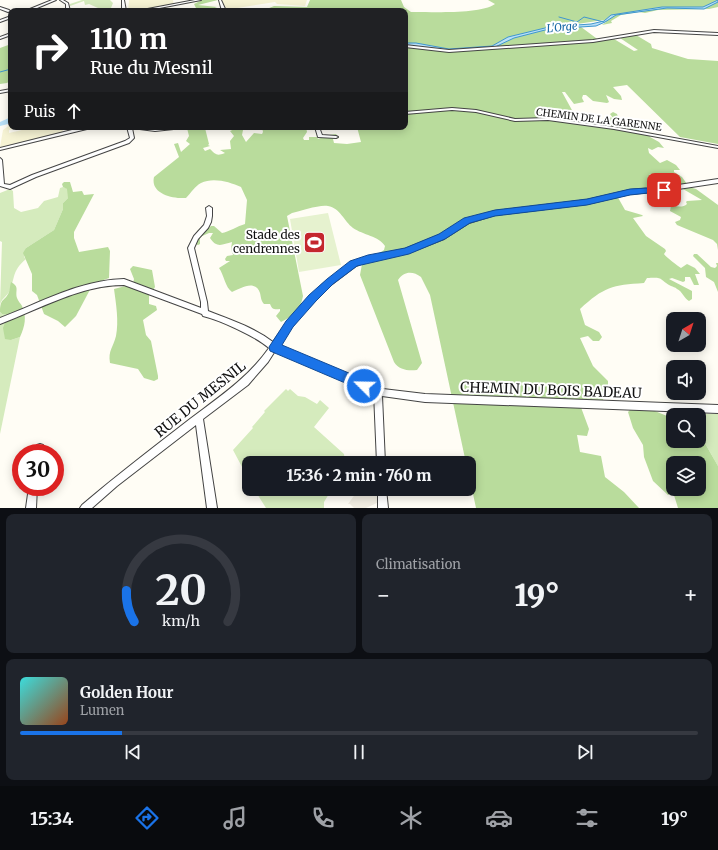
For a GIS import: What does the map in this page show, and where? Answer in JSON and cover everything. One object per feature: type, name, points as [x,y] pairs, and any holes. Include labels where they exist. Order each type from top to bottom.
[{"type":"street","points":[[35,8],[55,0]]},
{"type":"street","points":[[60,0],[67,4],[68,8]]},
{"type":"street","points":[[156,8],[200,0]]},
{"type":"street","points":[[0,8],[8,12]]},
{"type":"street","points":[[408,46],[452,51],[593,41],[649,31],[718,34]]},
{"type":"street","name":"CHEMIN DE LA GARENNE","points":[[408,113],[452,109],[476,111],[515,120],[548,119],[614,128],[718,147]]},
{"type":"street","points":[[0,149],[77,130]]},
{"type":"street","points":[[0,160],[2,185],[4,187],[10,187],[34,176],[127,142],[132,138],[131,130]]},
{"type":"street","points":[[318,130],[320,136],[336,137]]},
{"type":"street","name":"RUE DU MESNIL","points":[[85,508],[114,483],[245,382],[261,366],[290,324],[312,298],[354,264],[368,259],[406,251],[442,237],[467,221],[495,213],[587,202],[630,192],[664,190],[718,181]]},
{"type":"street","points":[[205,314],[204,302],[192,248],[197,238],[209,223],[209,208]]},
{"type":"street","name":"CHEMIN DU BOIS BADEAU","points":[[0,321],[86,289],[118,281],[132,284],[240,328],[269,342],[274,347],[381,392],[425,398],[718,409]]},
{"type":"street","points":[[381,392],[381,456]]},
{"type":"street","points":[[199,418],[212,508]]},
{"type":"street","points":[[31,508],[32,496]]},
{"type":"street","points":[[382,496],[383,508]]},
{"type":"shaded area","points":[[129,0],[173,0],[174,5],[151,8],[128,8]]},
{"type":"shaded area","points":[[222,0],[307,0],[305,6],[277,4],[275,2],[238,8],[224,8]]},
{"type":"shaded area","points":[[8,126],[9,133],[22,130],[63,131],[60,133],[0,147],[3,130]]},
{"type":"shaded area","points":[[354,496],[379,496],[379,502],[366,508],[354,508],[348,504]]},
{"type":"green space","points":[[82,0],[110,0],[113,3],[111,8],[98,8],[89,4],[85,5],[84,1],[70,6],[70,4]]},
{"type":"green space","points":[[202,0],[218,0],[198,5],[217,7],[215,8],[196,8],[194,4]]},
{"type":"green space","points":[[310,0],[401,0],[405,8],[269,8],[274,6],[307,7]]},
{"type":"green space","points":[[488,0],[718,0],[718,7],[709,9],[658,10],[645,13],[639,12],[621,15],[611,21],[612,23],[602,25],[606,22],[604,20],[577,24],[600,41],[614,39],[634,51],[638,50],[620,38],[636,35],[651,44],[652,48],[688,59],[718,61],[718,144],[680,137],[627,85],[613,87],[621,96],[622,100],[614,99],[606,95],[609,102],[607,103],[593,101],[586,95],[583,95],[582,98],[584,102],[574,104],[565,92],[562,92],[578,121],[592,125],[619,126],[621,124],[615,121],[612,123],[607,121],[607,117],[613,118],[610,114],[613,112],[617,114],[619,120],[625,124],[637,124],[639,126],[639,131],[649,134],[650,137],[659,142],[664,148],[658,147],[652,150],[648,148],[649,153],[660,163],[667,160],[676,165],[680,170],[674,170],[674,172],[682,177],[687,184],[669,187],[650,174],[649,176],[655,186],[646,187],[644,193],[626,191],[616,194],[625,210],[643,216],[633,218],[646,236],[665,249],[665,255],[681,268],[687,264],[695,268],[700,274],[695,274],[699,285],[694,285],[690,277],[685,277],[685,281],[683,282],[672,278],[669,279],[692,291],[692,299],[689,301],[679,290],[661,279],[647,278],[644,283],[609,288],[580,309],[585,325],[599,332],[602,337],[599,341],[593,341],[588,336],[580,338],[593,366],[608,381],[608,387],[605,391],[603,400],[596,404],[579,402],[589,429],[587,436],[577,435],[580,452],[601,456],[605,477],[624,492],[639,508],[476,508],[473,496],[476,496],[476,456],[464,456],[430,295],[421,277],[409,273],[403,275],[398,280],[422,363],[417,370],[407,370],[398,367],[394,362],[360,275],[362,264],[384,250],[385,246],[379,240],[353,228],[336,209],[332,207],[321,206],[310,208],[287,216],[303,296],[296,312],[281,322],[276,316],[280,309],[274,309],[270,304],[264,304],[258,289],[255,286],[251,285],[243,287],[232,292],[228,287],[219,268],[230,261],[226,261],[225,259],[227,256],[233,255],[231,249],[232,242],[223,245],[215,244],[210,238],[213,233],[209,233],[200,237],[200,244],[195,244],[197,231],[202,227],[204,227],[203,233],[211,226],[214,226],[222,233],[245,224],[247,200],[241,187],[232,183],[216,180],[206,181],[197,186],[186,198],[175,198],[164,194],[155,188],[154,177],[179,157],[174,144],[178,143],[181,152],[190,144],[186,141],[189,136],[188,130],[206,130],[208,145],[210,146],[203,148],[205,151],[210,149],[218,155],[225,153],[220,150],[231,149],[230,141],[234,136],[230,131],[232,130],[243,130],[242,135],[246,142],[254,133],[262,134],[263,130],[307,130],[303,138],[304,140],[309,140],[309,137],[317,137],[318,139],[336,134],[339,138],[333,139],[334,143],[347,144],[361,142],[358,130],[408,130],[408,10],[411,12],[469,11],[495,4]]},
{"type":"green space","points":[[8,45],[8,82],[0,84],[0,48]]},
{"type":"green space","points":[[64,182],[70,182],[73,192],[82,191],[84,195],[94,194],[74,232],[74,238],[79,252],[108,247],[110,251],[109,278],[93,284],[76,316],[65,327],[58,321],[44,314],[37,295],[32,291],[32,274],[23,253],[26,248],[54,230],[63,209],[63,203],[68,198],[67,189],[63,187],[62,184]]},
{"type":"green space","points":[[63,187],[68,189],[68,198],[63,203],[63,209],[54,230],[26,248],[24,257],[26,259],[16,271],[9,292],[1,301],[0,305],[2,242],[0,241],[0,193],[10,189],[13,191],[14,208],[21,212],[38,208],[44,201],[58,197],[60,188]]},
{"type":"green space","points":[[689,187],[696,189],[718,205],[718,250],[717,244],[713,240],[677,225],[675,222],[680,220],[681,217],[670,211],[671,206],[682,206],[687,204],[687,201],[702,200],[683,189]]},
{"type":"green space","name":"Stade des cendrennes","points":[[328,213],[341,265],[299,272],[290,219]]},
{"type":"green space","points":[[694,254],[697,254],[711,267],[715,268],[717,266],[716,263],[718,263],[718,292],[714,282],[706,277],[705,268],[693,256]]},
{"type":"green space","points":[[133,266],[152,270],[155,287],[149,296],[149,304],[156,306],[157,310],[143,320],[146,335],[151,341],[158,376],[158,379],[154,381],[144,378],[138,369],[110,363],[110,352],[116,336],[117,324],[114,289],[133,284],[134,279],[130,269]]},
{"type":"green space","points":[[11,282],[16,287],[17,298],[24,310],[25,318],[20,337],[11,340],[5,339],[3,328],[8,315],[0,312],[1,304],[9,292]]},
{"type":"green space","points":[[0,312],[8,315],[11,340],[20,337],[0,434]]},
{"type":"green space","points":[[286,389],[288,391],[290,389],[298,396],[305,397],[317,404],[320,400],[329,408],[314,427],[344,454],[344,456],[242,456],[242,467],[233,450],[253,428],[252,427],[265,412],[264,411]]},
{"type":"green space","points":[[650,409],[666,416],[666,448],[706,448],[706,445],[718,466],[718,508],[678,508],[674,496],[706,496],[706,456],[666,456],[666,493],[653,481],[644,457],[643,445],[633,428],[628,412],[630,410]]},
{"type":"green space","points":[[706,414],[718,414],[718,466],[706,445]]},
{"type":"green space","points":[[258,496],[328,496],[324,502],[324,508],[266,508]]},
{"type":"water","points":[[718,0],[718,2],[704,9],[667,8],[616,15],[596,26],[549,29],[514,38],[495,47],[450,51],[408,45],[408,43],[416,43],[449,49],[492,46],[508,37],[549,27],[591,24],[604,21],[611,15],[662,7],[703,7]]},
{"type":"waterway","points":[[559,17],[577,22],[584,17],[604,22]]},
{"type":"waterway","points":[[0,72],[8,70]]},
{"type":"waterway","name":"L'Orge","points":[[0,124],[8,121]]},
{"type":"place","name":"Stade des cendrennes","points":[[315,242]]},
{"type":"route","points":[[364,386],[274,347],[300,311],[312,298],[354,264],[362,260],[406,251],[442,237],[467,221],[495,213],[587,202],[630,192],[664,190]]}]
